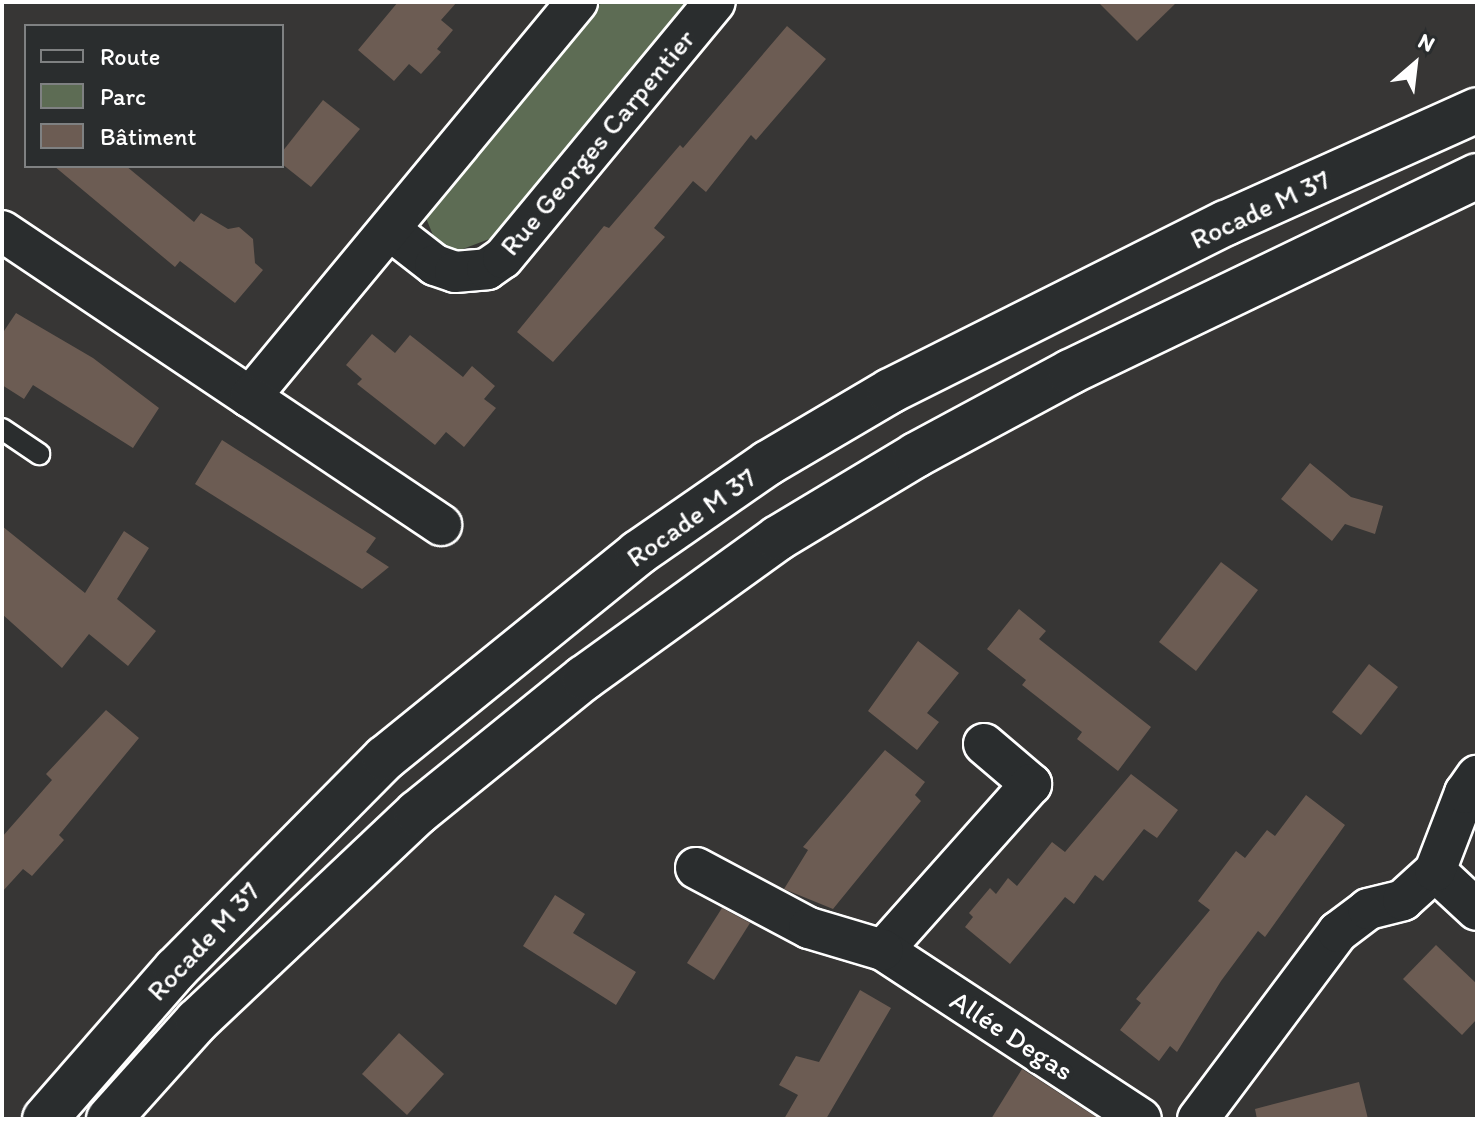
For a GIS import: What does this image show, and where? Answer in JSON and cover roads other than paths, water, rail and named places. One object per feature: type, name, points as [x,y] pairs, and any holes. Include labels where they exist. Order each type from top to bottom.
[{"type":"highway","name":"Rocade M 37","points":[[45,1119],[207,936],[385,758],[651,544],[768,463],[890,391],[1212,230],[1477,110]]},
{"type":"highway","name":"Rocade M 37","points":[[109,1119],[197,1021],[417,813],[584,678],[778,538],[916,455],[1070,372],[1477,176]]},
{"type":"street","points":[[250,397],[577,2]]},
{"type":"street","name":"Rue Georges Carpentier","points":[[390,230],[435,265],[455,272],[472,273],[495,263],[715,2]]},
{"type":"street","points":[[18,242],[441,525]]},
{"type":"street","points":[[883,950],[1031,784],[984,744]]},
{"type":"street","points":[[1198,1119],[1338,932],[1368,909],[1403,900],[1435,871],[1465,793],[1477,776]]},
{"type":"street","name":"Allée Degas","points":[[696,868],[809,928],[883,950],[1141,1119]]},
{"type":"street","points":[[1435,871],[1477,910]]},
{"type":"lane","points":[[2,429],[39,454]]}]
